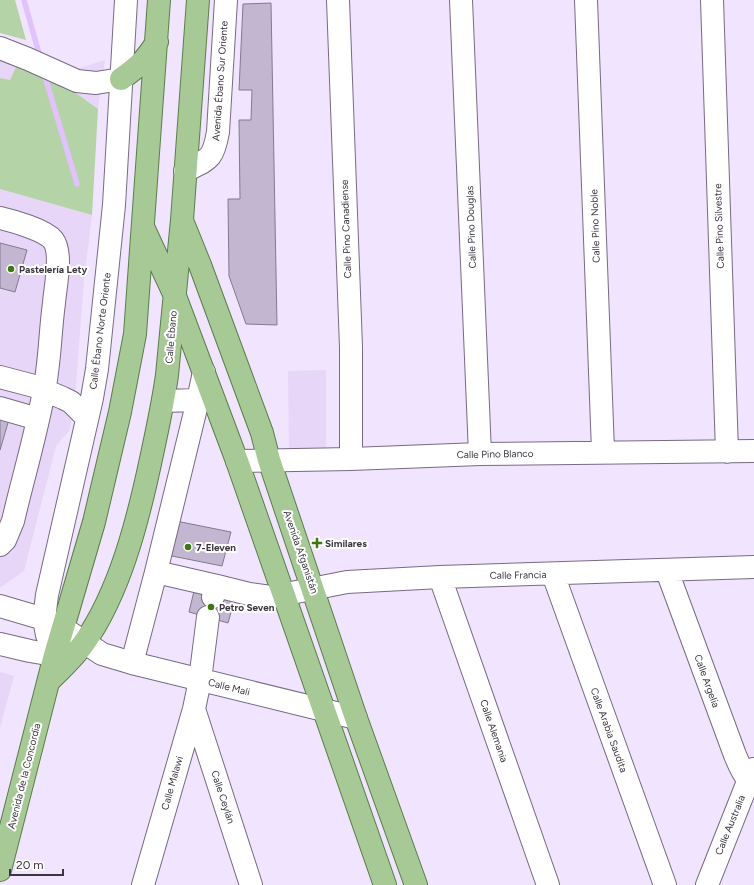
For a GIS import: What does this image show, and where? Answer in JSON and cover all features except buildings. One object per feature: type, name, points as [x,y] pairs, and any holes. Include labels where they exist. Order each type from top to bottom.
[{"type":"main road","points":[[53,624],[94,522],[120,412],[135,334],[159,0]]},
{"type":"main road","name":"Calle Ébano","points":[[71,651],[104,607],[122,567],[132,539],[143,498],[168,376],[186,171],[198,0]]},
{"type":"main road","points":[[121,79],[137,68],[146,59],[157,42]]},
{"type":"main road","name":"Avenida Afganistán","points":[[182,220],[257,419],[356,718],[416,885]]},
{"type":"main road","points":[[143,228],[175,296],[237,461],[385,885]]},
{"type":"main road","name":"Avenida de la Concordia","points":[[0,870],[48,681],[71,651]]},
{"type":"street","name":"Calle Ébano Norte Oriente","points":[[71,651],[47,635],[53,624],[47,595],[97,369],[114,205],[126,0]]},
{"type":"street","name":"Avenida Ébano Sur Oriente","points":[[186,171],[207,160],[212,154],[216,145],[226,0]]},
{"type":"street","name":"Calle Pino Canadiense","points":[[338,0],[351,348],[351,459]]},
{"type":"street","name":"Calle Pino Douglas","points":[[461,0],[480,454]]},
{"type":"street","name":"Calle Pino Noble","points":[[586,0],[603,452]]},
{"type":"street","name":"Calle Pino Silvestre","points":[[712,0],[727,452]]},
{"type":"street","points":[[0,48],[77,81],[96,83],[121,79]]},
{"type":"street","points":[[0,218],[20,223],[43,233],[53,240],[57,252],[57,276],[50,331],[48,366],[41,388],[38,419],[13,521],[5,540],[0,545]]},
{"type":"street","points":[[41,388],[69,389],[78,386],[97,369]]},
{"type":"street","points":[[132,663],[156,572],[204,372]]},
{"type":"street","points":[[0,377],[41,388],[71,402],[87,418]]},
{"type":"street","points":[[163,401],[198,400]]},
{"type":"street","points":[[0,408],[38,419]]},
{"type":"street","name":"Calle Pino Blanco","points":[[237,461],[351,459],[480,454],[754,451]]},
{"type":"street","name":"Calle Francia","points":[[156,572],[213,600],[249,594],[271,597],[347,582],[440,577],[754,568]]},
{"type":"street","name":"Calle Argelia","points":[[667,571],[735,756],[742,771],[752,778]]},
{"type":"street","name":"Calle Arabia Saudita","points":[[553,574],[665,885]]},
{"type":"street","name":"Calle Alemania","points":[[440,577],[548,885]]},
{"type":"street","name":"Calle Malawi","points":[[143,885],[194,709],[213,600]]},
{"type":"street","name":"Calle Mali","points":[[0,606],[53,624],[71,651],[102,654],[132,663],[356,718]]},
{"type":"street","points":[[0,644],[71,651]]},
{"type":"street","name":"Calle Ceylán","points":[[194,709],[251,885]]},
{"type":"street","name":"Calle Australia","points":[[707,885],[752,778]]},
{"type":"shaded area","points":[[0,37],[15,41],[77,69],[105,60],[98,109],[69,88],[17,66],[10,80],[0,78]]},
{"type":"shaded area","points":[[0,189],[92,215],[84,280],[74,411],[69,431],[56,446],[24,571],[1,587],[0,587]]},
{"type":"shaded area","points":[[326,370],[326,448],[289,449],[288,371]]},
{"type":"shaded area","points":[[0,672],[14,676],[0,728]]},
{"type":"green space","points":[[0,0],[15,0],[26,40],[0,33]]},
{"type":"green space","points":[[17,65],[69,88],[98,109],[92,215],[0,189],[0,78],[10,80]]},
{"type":"waterway","points":[[24,0],[40,57]]},
{"type":"waterway","points":[[44,73],[77,184]]},
{"type":"place","name":"Pastelería Lety","points":[[11,269]]},
{"type":"place","name":"Similares","points":[[317,543]]},
{"type":"place","name":"7-Eleven","points":[[188,547]]},
{"type":"place","name":"Petro Seven","points":[[211,607]]}]
